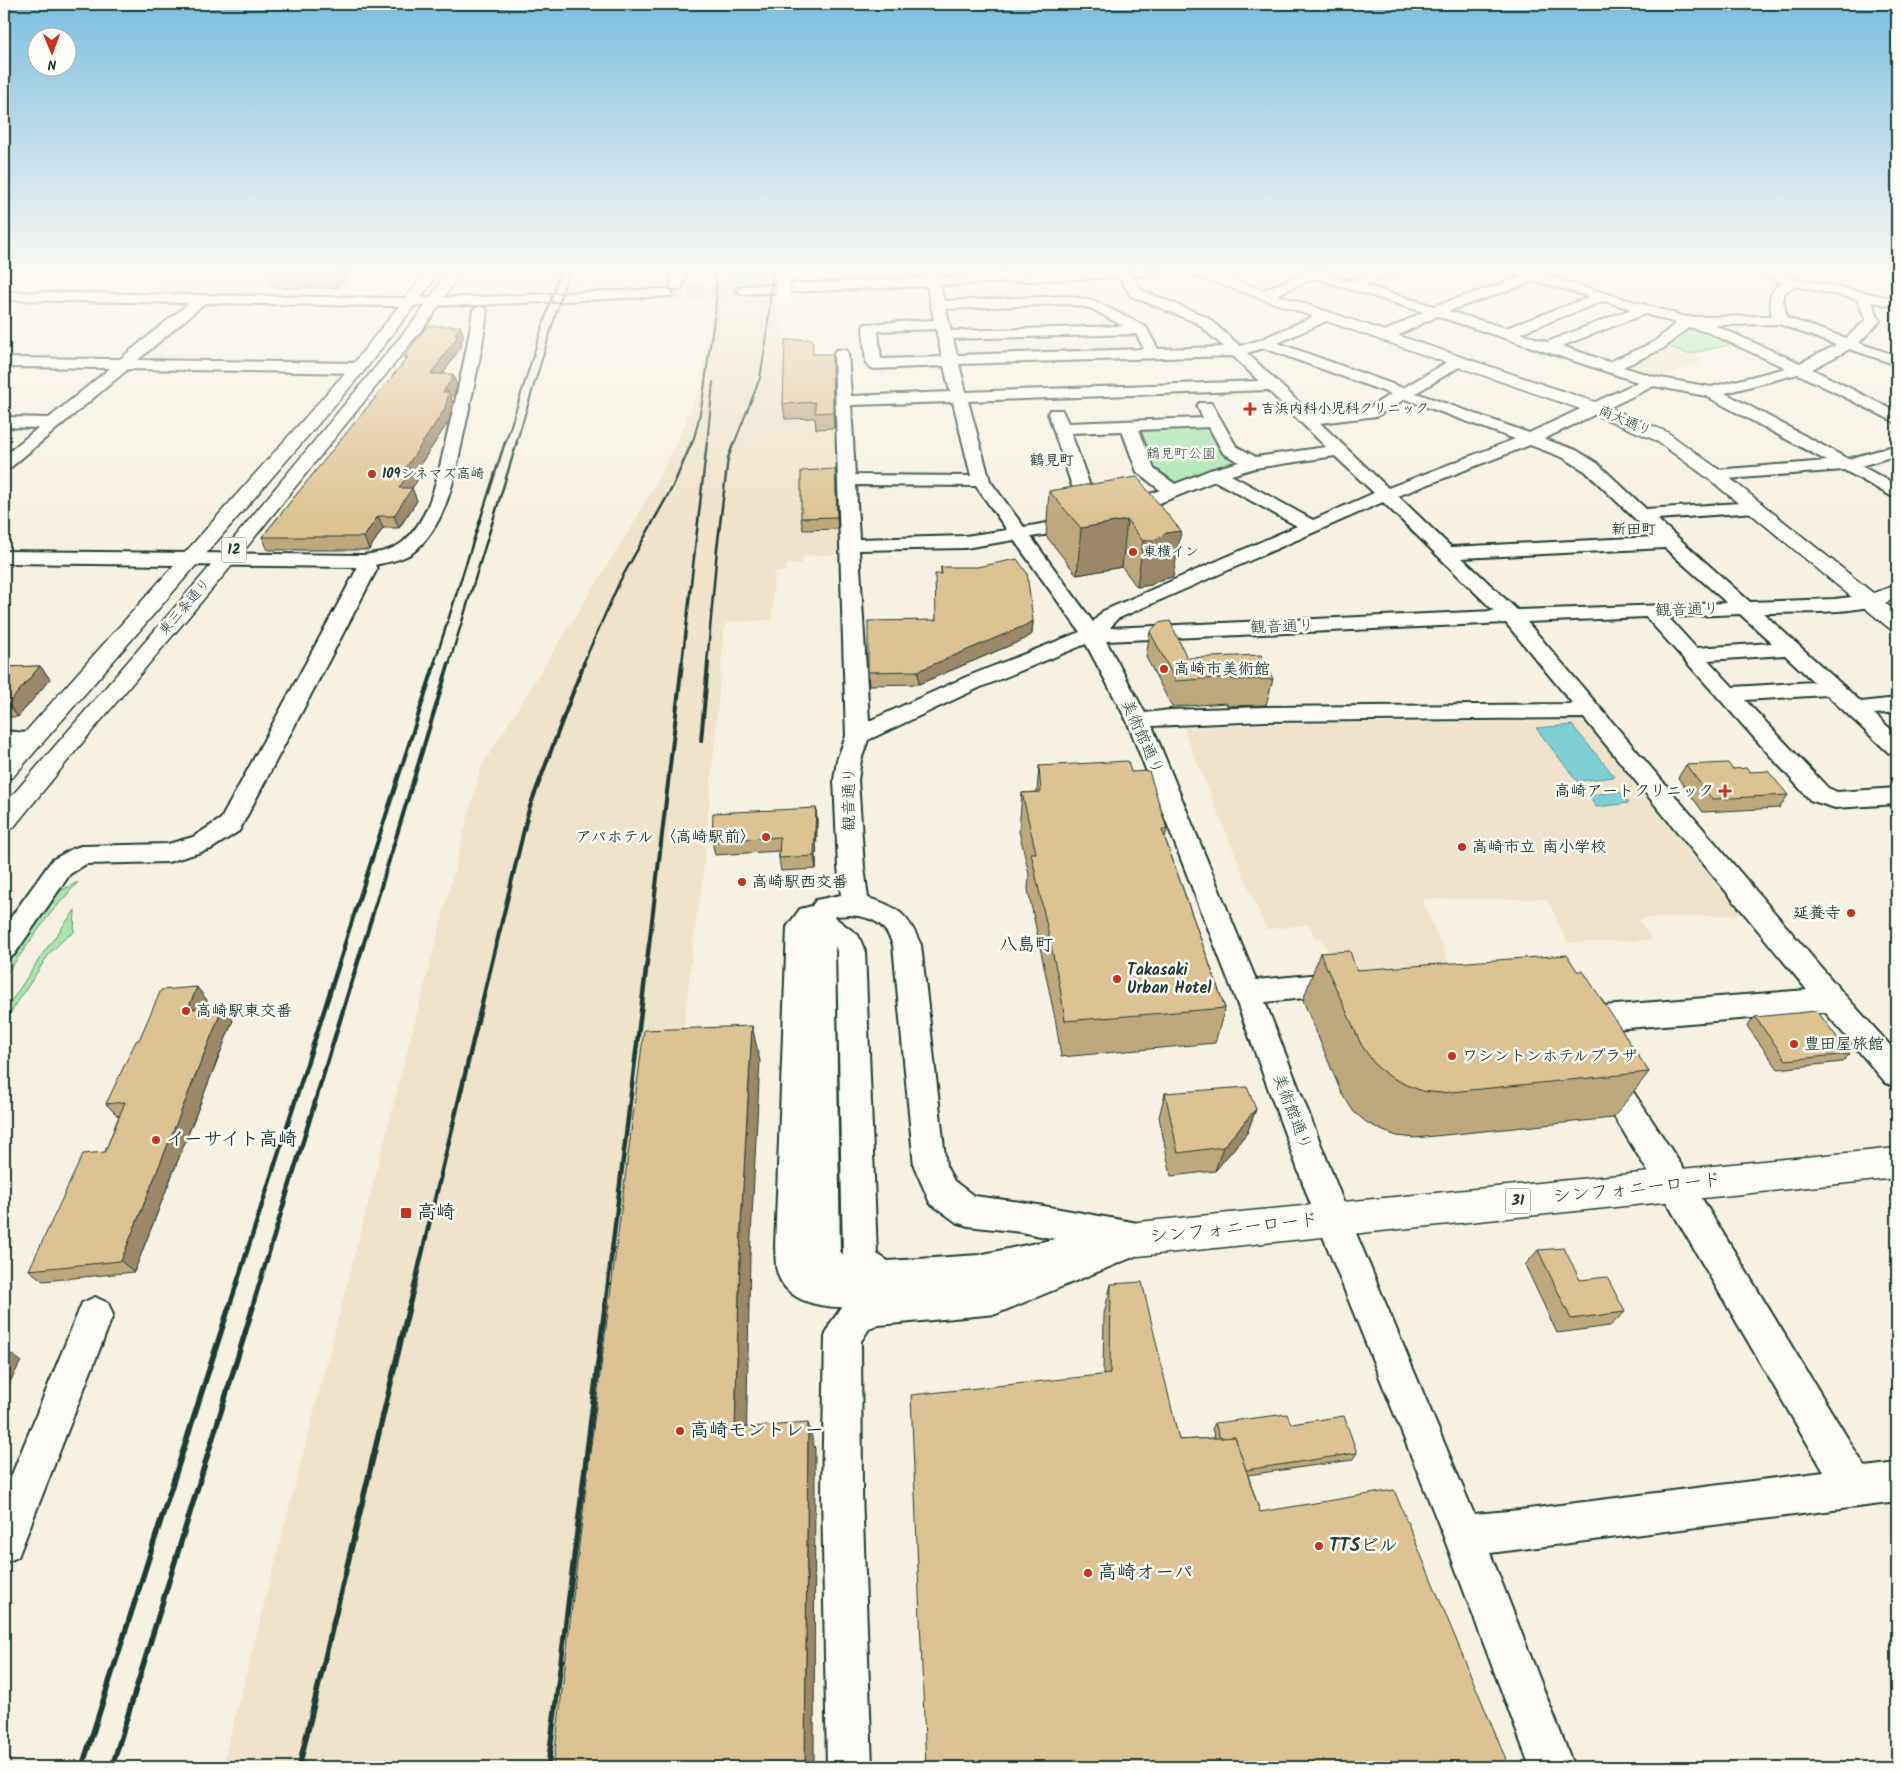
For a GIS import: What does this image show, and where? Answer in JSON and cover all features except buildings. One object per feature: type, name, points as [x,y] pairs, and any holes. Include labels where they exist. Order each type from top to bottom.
[{"type":"main road","name":"東三条通り","points":[[4,771],[30,739],[369,354]]},
{"type":"main road","name":"東三条通り","points":[[4,822],[78,732],[226,559],[394,354]]},
{"type":"main road","name":"南大通り","points":[[1438,354],[1595,408],[1661,436],[1715,475],[1897,623]]},
{"type":"main road","name":"観音通り","points":[[1870,601],[1897,591]]},
{"type":"main road","name":"シンフォニーロード","points":[[1138,1239],[1897,1162]]},
{"type":"street","points":[[4,464],[51,423],[138,354]]},
{"type":"street","points":[[4,557],[191,558],[363,562],[409,547],[428,524],[443,482],[475,354]]},
{"type":"street","points":[[841,354],[858,736]]},
{"type":"street","points":[[873,354],[874,364],[1137,354]]},
{"type":"street","name":"美術館通り","points":[[949,354],[981,481],[1092,635],[1138,721],[1247,992],[1333,1219],[1462,1535],[1552,1767]]},
{"type":"street","points":[[1239,354],[1512,617],[1832,1000],[1897,1074]]},
{"type":"street","points":[[1295,354],[1570,454],[1591,468],[1670,542],[1790,648],[1897,748]]},
{"type":"street","points":[[1568,354],[1652,382],[1711,392],[1845,466],[1897,492]]},
{"type":"street","points":[[1610,367],[1640,354]]},
{"type":"street","points":[[1768,354],[1897,418]]},
{"type":"street","points":[[1711,392],[1800,369],[1830,354]]},
{"type":"street","points":[[1876,354],[1897,361]]},
{"type":"street","points":[[1101,355],[1114,391]]},
{"type":"street","points":[[1307,419],[1371,413],[1459,361]]},
{"type":"street","points":[[4,362],[358,368]]},
{"type":"street","points":[[1092,635],[1107,616],[1385,495],[1530,439],[1652,382]]},
{"type":"street","points":[[843,401],[1271,385]]},
{"type":"street","points":[[1196,388],[1229,449],[1253,463]]},
{"type":"street","points":[[1050,393],[1083,492],[1117,514]]},
{"type":"street","points":[[1872,406],[1897,399]]},
{"type":"street","points":[[4,422],[51,423]]},
{"type":"street","points":[[1061,428],[1214,422]]},
{"type":"street","points":[[1129,426],[1146,472],[1175,492]]},
{"type":"street","points":[[850,545],[965,542],[1104,520],[1216,474],[1253,463],[1338,450]]},
{"type":"street","points":[[1715,475],[1845,466],[1897,450]]},
{"type":"street","points":[[1216,474],[1312,527]]},
{"type":"street","points":[[847,480],[981,481]]},
{"type":"street","points":[[1641,515],[1755,507]]},
{"type":"street","points":[[1446,553],[1670,542]]},
{"type":"street","points":[[4,948],[61,867],[68,861],[81,855],[168,853],[202,843],[230,825],[367,569],[363,562]]},
{"type":"street","name":"観音通り","points":[[856,906],[851,867],[846,780],[849,760],[858,736],[908,712],[1052,650],[1092,635],[1834,605],[1870,601]]},
{"type":"street","points":[[1652,612],[1819,794],[1836,800],[1897,796]]},
{"type":"street","points":[[1691,655],[1790,648]]},
{"type":"street","points":[[1726,694],[1833,688]]},
{"type":"street","points":[[1856,709],[1897,705]]},
{"type":"street","points":[[1138,721],[1170,717],[1265,714],[1589,711]]},
{"type":"street","points":[[4,738],[30,739]]},
{"type":"street","points":[[839,904],[878,911],[891,918],[901,930],[907,945],[930,1166],[942,1192],[968,1211],[1021,1217],[1138,1239],[1086,1247],[1037,1260],[979,1272],[857,1279],[836,1273],[823,1257],[822,919],[825,907],[839,904]]},
{"type":"street","points":[[822,919],[810,916],[801,927],[792,1247],[794,1271],[808,1285],[824,1290],[887,1288],[979,1281],[1037,1260]]},
{"type":"street","points":[[1247,992],[1370,980]]},
{"type":"street","points":[[1832,1000],[1564,1009],[1675,1185],[1855,1487]]},
{"type":"street","points":[[849,1767],[842,1492],[843,1336],[857,1315],[879,1308],[996,1297],[1138,1239]]},
{"type":"street","points":[[4,1543],[95,1315]]},
{"type":"street","points":[[1462,1535],[1520,1530],[1897,1482]]},
{"type":"shaded area","points":[[706,354],[837,354],[845,554],[803,556],[801,564],[787,564],[786,571],[774,572],[772,620],[725,622],[702,886],[694,934],[680,1064],[760,1061],[750,1256],[746,1454],[814,1767],[222,1767],[481,767],[638,516],[676,445],[701,386]]},
{"type":"shaded area","points":[[1644,354],[1689,354],[1704,359],[1700,363],[1654,379],[1622,369],[1620,366]]},
{"type":"shaded area","name":"高崎市立 南小学校","points":[[1588,721],[1749,914],[1638,919],[1652,940],[1568,943],[1547,899],[1422,899],[1450,965],[1338,973],[1322,938],[1315,938],[1309,925],[1266,929],[1185,733],[1185,728],[1269,724]]},
{"type":"green space","name":"鶴見町公園","points":[[1202,425],[1209,428],[1220,449],[1233,457],[1235,463],[1180,484],[1169,482],[1154,473],[1145,458],[1135,431],[1139,428]]},
{"type":"green space","points":[[78,882],[50,914],[4,977],[4,964],[56,893]]},
{"type":"green space","points":[[75,910],[74,932],[49,954],[4,1023],[4,1012]]},
{"type":"water","points":[[1572,725],[1615,777],[1577,781],[1536,728]]},
{"type":"water","points":[[1620,792],[1629,803],[1596,807],[1588,795]]},
{"type":"railway","points":[[505,444],[534,354]]},
{"type":"railway","points":[[516,444],[544,354]]},
{"type":"railway","points":[[692,444],[701,410],[709,354]]},
{"type":"railway","points":[[734,444],[760,378],[764,354]]},
{"type":"railway","points":[[707,444],[713,382]]},
{"type":"railway","points":[[434,664],[505,442]]},
{"type":"railway","points":[[449,664],[517,442]]},
{"type":"railway","points":[[583,664],[620,581],[673,486],[692,442]]},
{"type":"railway","points":[[682,664],[707,442]]},
{"type":"railway","points":[[707,664],[717,549],[728,458],[734,442]]},
{"type":"railway","points":[[344,946],[435,663]]},
{"type":"railway","points":[[363,946],[449,663]]},
{"type":"railway","points":[[496,946],[529,809],[584,663]]},
{"type":"railway","points":[[649,946],[682,663]]},
{"type":"railway","points":[[701,741],[708,663]]},
{"type":"railway","points":[[229,1308],[345,945]]},
{"type":"railway","points":[[252,1308],[363,945]]},
{"type":"railway","points":[[409,1308],[496,945]]},
{"type":"railway","points":[[605,1308],[649,945]]},
{"type":"railway","points":[[82,1767],[229,1307]]},
{"type":"railway","points":[[112,1767],[253,1307]]},
{"type":"railway","points":[[299,1767],[409,1307]]},
{"type":"railway","points":[[548,1767],[605,1307]]},
{"type":"place","name":"吉浜内科小児科クリニック","points":[[1250,409]]},
{"type":"place","name":"109シネマズ高崎","points":[[372,474]]},
{"type":"place","name":"東横イン","points":[[1133,552]]},
{"type":"place","name":"高崎市美術館","points":[[1164,669]]},
{"type":"place","name":"高崎アートクリニック","points":[[1725,791]]},
{"type":"place","name":"アパホテル 〈高崎駅前〉","points":[[766,837]]},
{"type":"place","name":"高崎市立 南小学校","points":[[1462,847]]},
{"type":"place","name":"高崎駅西交番","points":[[742,882]]},
{"type":"place","name":"延養寺","points":[[1851,913]]},
{"type":"place","name":"Takasaki Urban Hotel","points":[[1117,979]]},
{"type":"place","name":"高崎駅東交番","points":[[186,1011]]},
{"type":"place","name":"豊田屋旅館","points":[[1794,1044]]},
{"type":"place","name":"ワシントンホテルプラザ","points":[[1452,1056]]},
{"type":"place","name":"イーサイト高崎","points":[[156,1140]]},
{"type":"place","name":"高崎","points":[[406,1213]]},
{"type":"place","name":"高崎モントレー","points":[[680,1431]]},
{"type":"place","name":"TTSビル","points":[[1319,1546]]},
{"type":"place","name":"高崎オーパ","points":[[1088,1573]]},
{"type":"district","name":"鶴見町","points":[[1052,461]]},
{"type":"district","name":"新田町","points":[[1634,530]]},
{"type":"district","name":"八島町","points":[[1026,945]]}]
